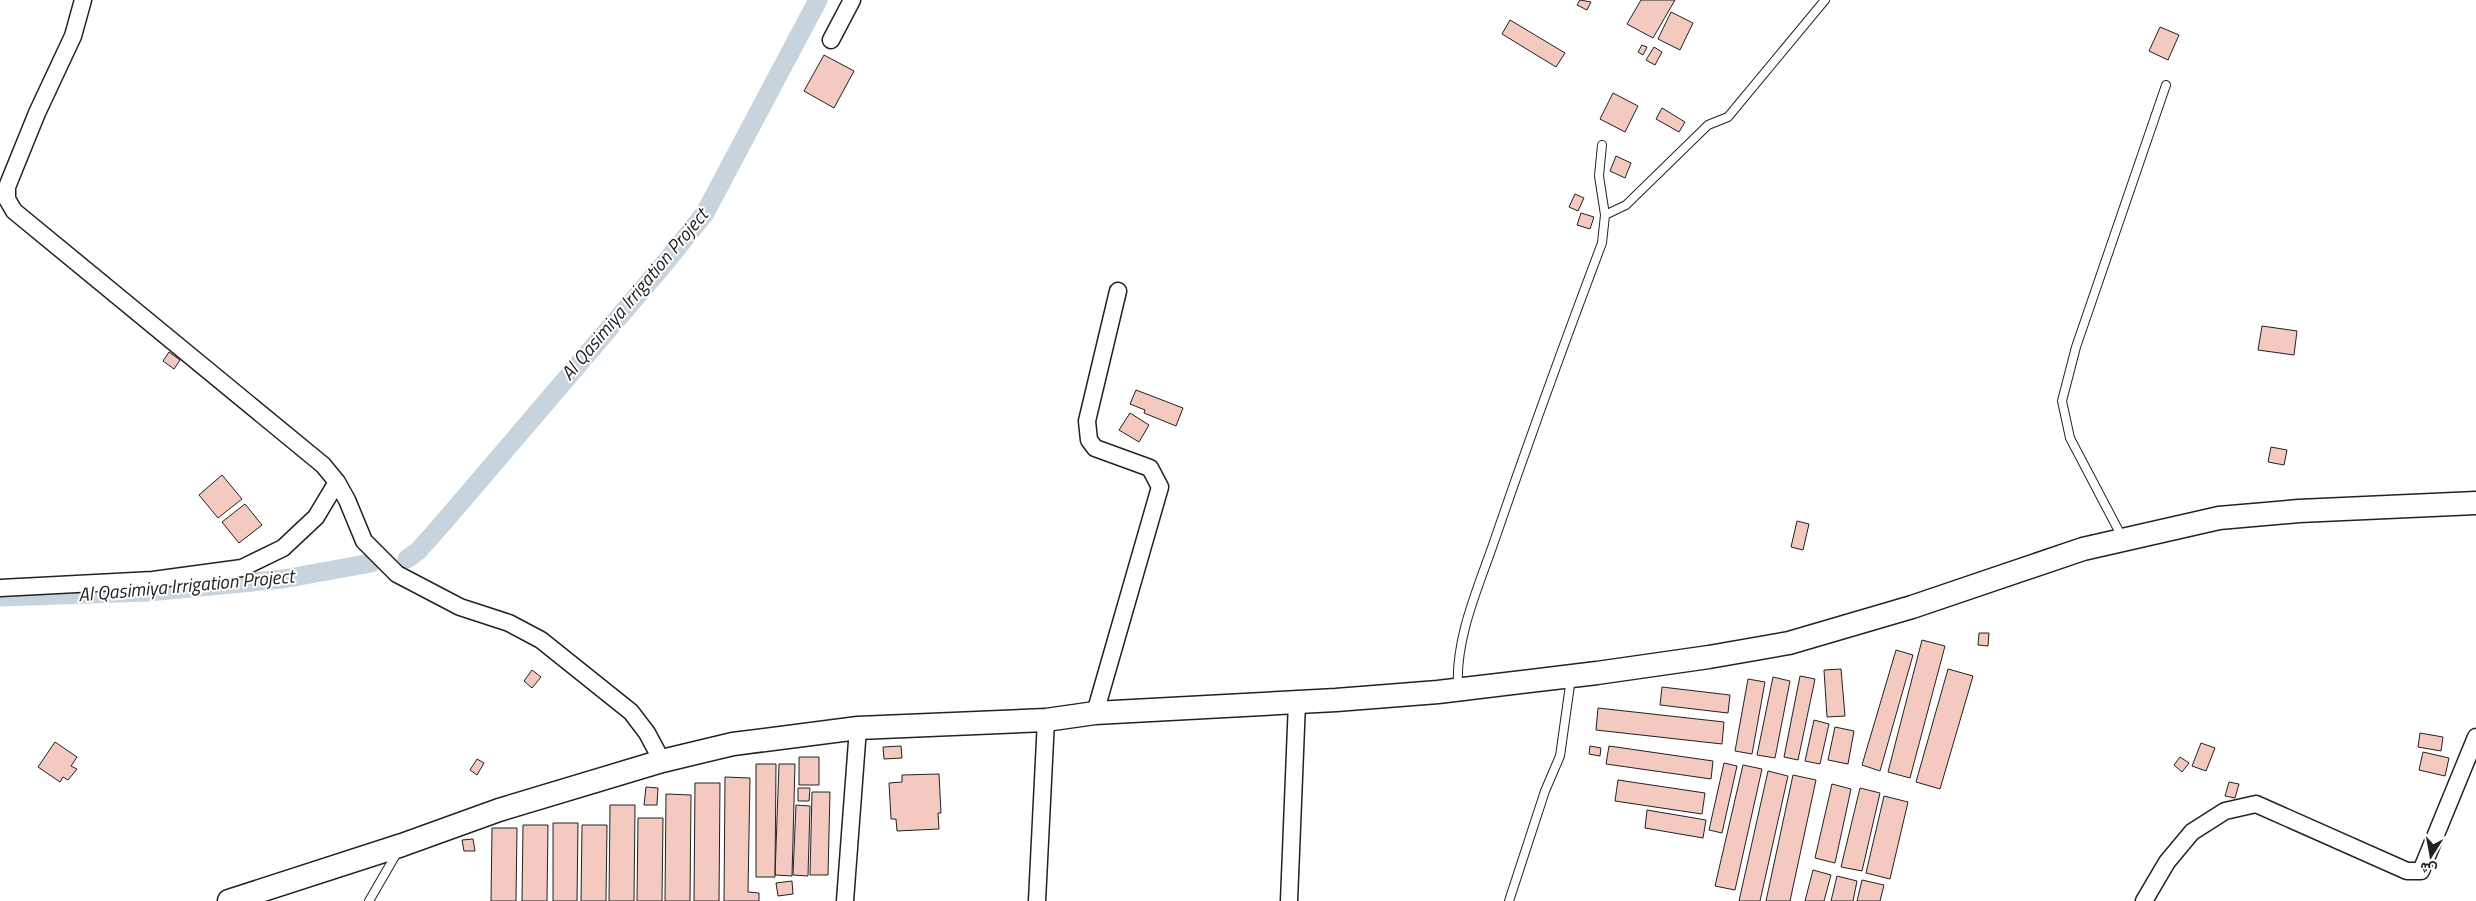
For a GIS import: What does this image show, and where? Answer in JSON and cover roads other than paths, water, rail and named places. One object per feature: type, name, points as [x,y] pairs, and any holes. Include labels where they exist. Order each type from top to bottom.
[{"type":"main road","points":[[229,901],[402,845],[499,810],[662,761],[751,741],[858,728],[1046,720],[1095,713],[1297,702],[1458,690],[1572,676],[1709,657],[1790,643],[1912,607],[2044,561],[2122,539],[2219,518],[2299,511],[2476,503]]},
{"type":"street","points":[[83,0],[73,36],[37,113],[7,187],[4,200],[34,228],[323,465],[337,482],[364,542],[397,574],[460,607],[509,623],[541,640],[631,712],[647,733],[662,761]]},
{"type":"street","points":[[831,40],[852,0]]},
{"type":"street","points":[[1095,713],[1160,488],[1150,468],[1095,448],[1089,440],[1087,421],[1118,291]]},
{"type":"street","points":[[0,588],[153,580],[242,568],[283,548],[316,517],[337,482]]},
{"type":"street","points":[[1289,901],[1297,702]]},
{"type":"street","points":[[1037,901],[1046,720]]},
{"type":"street","points":[[845,901],[858,728]]},
{"type":"street","points":[[2144,901],[2167,862],[2192,832],[2225,811],[2256,804],[2407,872],[2421,871],[2476,737]]},
{"type":"lane","points":[[1605,215],[1626,205],[1708,125],[1728,118],[1825,0]]},
{"type":"lane","points":[[2122,539],[2070,438],[2062,401],[2076,347],[2166,85]]},
{"type":"lane","points":[[1458,690],[1456,666],[1468,620],[1513,488],[1602,244],[1605,215],[1599,176],[1602,145]]},
{"type":"lane","points":[[1509,901],[1544,791],[1560,756],[1572,676]]},
{"type":"lane","points":[[369,901],[402,845]]},
{"type":"waterway","name":"Al Qasimiya Irrigation Project","points":[[407,559],[418,551],[443,523],[665,263],[705,213],[818,0]]},
{"type":"waterway","name":"Al Qasimiya Irrigation Project","points":[[0,597],[148,592],[283,579],[371,563]]}]
